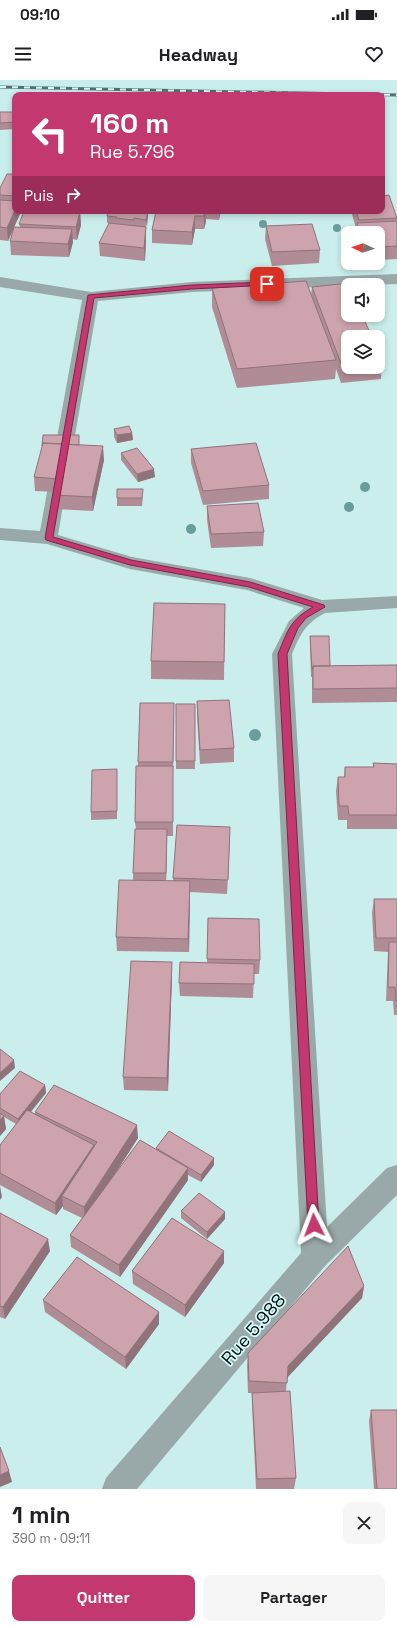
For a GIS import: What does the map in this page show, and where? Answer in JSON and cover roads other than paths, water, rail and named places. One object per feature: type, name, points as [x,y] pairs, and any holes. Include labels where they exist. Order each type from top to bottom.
[{"type":"street","points":[[0,282],[91,297],[192,287],[397,278]]},
{"type":"street","points":[[48,538],[91,297]]},
{"type":"street","points":[[0,534],[48,538],[130,563],[250,584],[321,607],[397,602]]},
{"type":"street","points":[[315,1257],[282,654],[294,626],[303,616],[321,607]]},
{"type":"street","name":"Rue 5.988","points":[[117,1489],[315,1257],[397,1177]]},
{"type":"railway","points":[[0,87],[248,92]]},
{"type":"railway","points":[[385,95],[397,95]]}]
